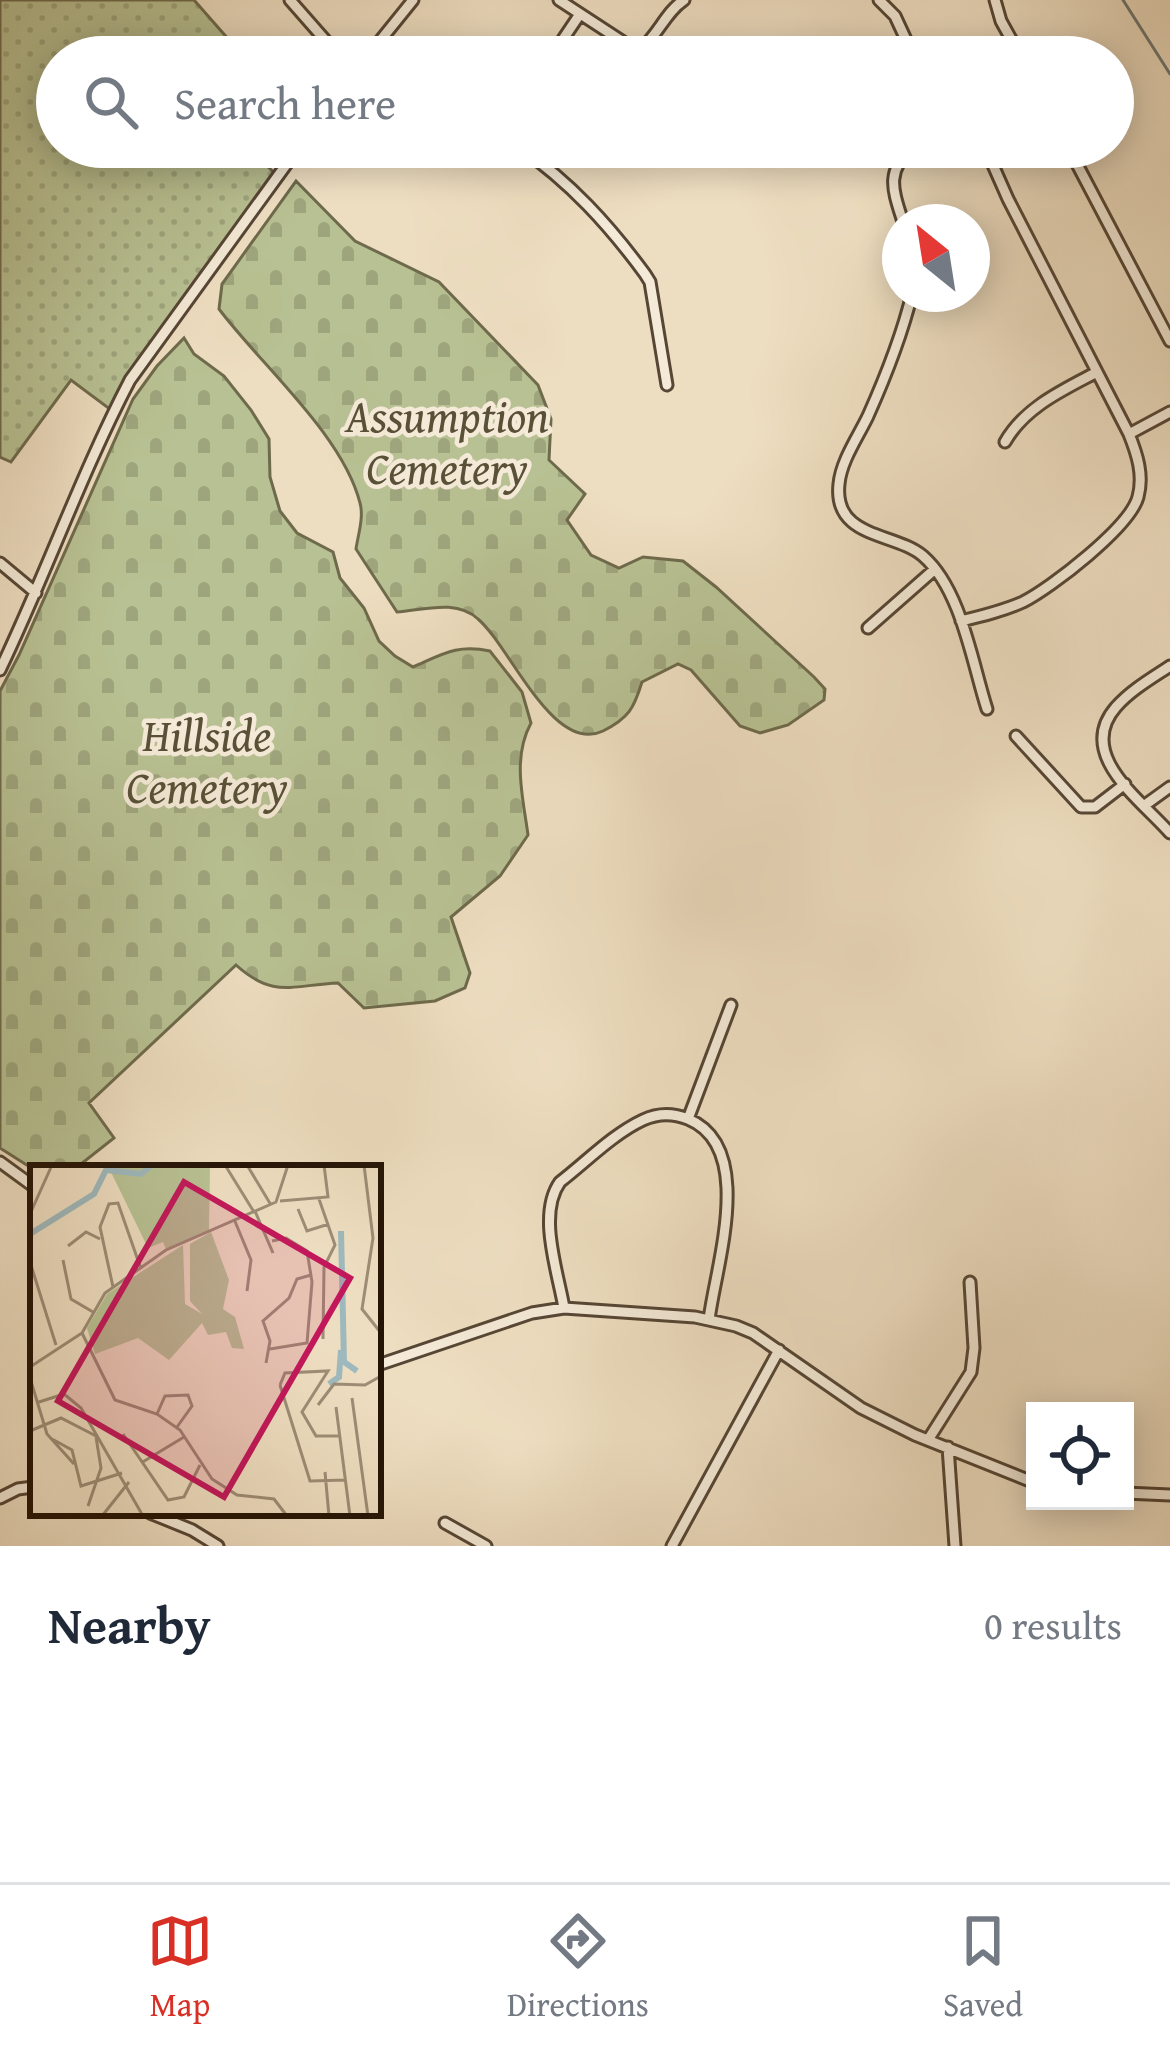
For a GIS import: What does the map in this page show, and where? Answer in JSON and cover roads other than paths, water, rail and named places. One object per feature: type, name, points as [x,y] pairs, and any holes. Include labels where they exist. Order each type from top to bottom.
[{"type":"street","points":[[290,0],[322,36]]},
{"type":"street","points":[[384,36],[413,0]]},
{"type":"street","points":[[559,0],[614,36]]},
{"type":"street","points":[[653,36],[684,0]]},
{"type":"street","points":[[879,0],[895,16],[904,36]]},
{"type":"street","points":[[995,0],[1009,36]]},
{"type":"street","points":[[565,36],[580,14]]},
{"type":"street","points":[[0,670],[130,380],[284,168]]},
{"type":"street","points":[[549,168],[627,249],[650,282],[668,385]]},
{"type":"street","points":[[894,168],[898,204]]},
{"type":"street","points":[[961,621],[1026,601],[1101,544],[1136,502],[1141,479],[1129,434],[994,168]]},
{"type":"street","points":[[1079,168],[1170,340]]},
{"type":"street","points":[[908,312],[842,470],[839,494],[854,525],[908,547],[935,569],[951,594],[987,709]]},
{"type":"street","points":[[1005,442],[1030,412],[1097,372]]},
{"type":"street","points":[[1129,434],[1170,412]]},
{"type":"street","points":[[0,563],[36,593]]},
{"type":"street","points":[[868,628],[935,569]]},
{"type":"street","points":[[1170,666],[1131,693],[1106,721],[1101,741],[1106,760],[1170,832]]},
{"type":"street","points":[[1016,736],[1081,807],[1095,807],[1125,784]]},
{"type":"street","points":[[1145,805],[1170,787]]},
{"type":"street","points":[[688,1119],[731,1005]]},
{"type":"street","points":[[564,1308],[548,1217],[554,1191],[633,1125],[671,1115],[688,1119],[709,1136],[724,1162],[726,1224],[710,1320]]},
{"type":"street","points":[[0,1162],[30,1184]]},
{"type":"street","points":[[928,1440],[971,1372],[970,1282]]},
{"type":"street","points":[[381,1364],[532,1313],[564,1308],[710,1320],[736,1326],[779,1350],[843,1398],[928,1440],[1026,1480]]},
{"type":"street","points":[[672,1546],[779,1350]]},
{"type":"street","points":[[948,1447],[955,1546]]},
{"type":"street","points":[[0,1498],[30,1488]]},
{"type":"street","points":[[1134,1493],[1170,1495]]},
{"type":"street","points":[[157,1516],[218,1546]]},
{"type":"street","points":[[445,1523],[486,1546]]},
{"type":"waterway","points":[[1123,0],[1170,74]]},
{"type":"park label","name":"Assumption Cemetery","points":[[447,441]]},
{"type":"park label","name":"Hillside Cemetery","points":[[207,760]]}]
